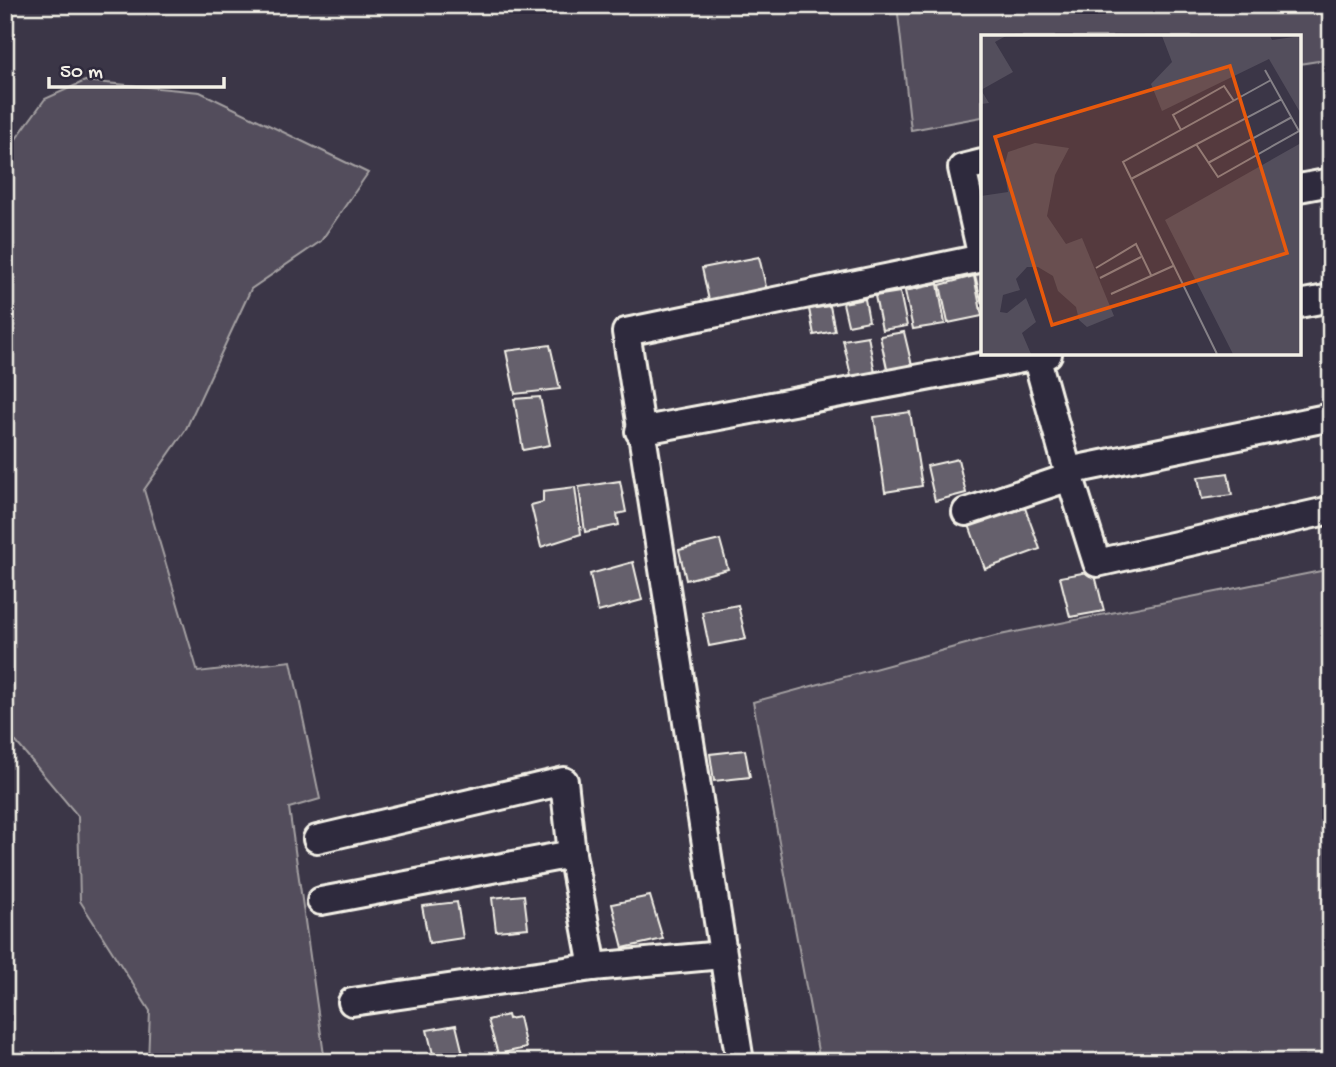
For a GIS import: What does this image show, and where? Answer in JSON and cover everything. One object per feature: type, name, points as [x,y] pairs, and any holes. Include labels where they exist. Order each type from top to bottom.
[{"type":"street","points":[[981,163],[962,168],[981,254]]},
{"type":"street","points":[[1301,187],[1331,182]]},
{"type":"street","points":[[740,1062],[639,431],[626,332],[981,258]]},
{"type":"street","points":[[1301,304],[1331,298]]},
{"type":"street","points":[[639,431],[1042,355],[1069,474],[1097,563],[1331,510]]},
{"type":"street","points":[[966,512],[1069,474],[1331,417]]},
{"type":"street","points":[[317,839],[564,781],[572,854],[593,967]]},
{"type":"street","points":[[321,901],[572,854]]},
{"type":"street","points":[[352,1002],[593,967],[722,955]]},
{"type":"shaded area","points":[[897,5],[1331,5],[1331,59],[1301,64],[1301,35],[981,35],[981,117],[911,130]]},
{"type":"shaded area","points":[[85,81],[200,92],[368,173],[321,241],[251,289],[185,431],[144,490],[198,672],[291,661],[320,799],[289,808],[325,1062],[148,1062],[150,1011],[80,901],[78,816],[16,742],[5,740],[5,154],[45,99]]},
{"type":"shaded area","points":[[1331,569],[1331,1062],[820,1062],[753,702],[995,636]]},
{"type":"building","points":[[759,257],[769,299],[711,310],[702,268]]},
{"type":"building","points":[[981,274],[981,300],[975,275]]},
{"type":"building","points":[[974,276],[981,316],[948,323],[940,285]]},
{"type":"building","points":[[938,284],[945,324],[913,329],[905,291]]},
{"type":"building","points":[[900,292],[907,326],[882,330],[875,296]]},
{"type":"building","points":[[865,299],[869,321],[848,325],[843,303]]},
{"type":"building","points":[[830,306],[835,331],[814,335],[809,309]]},
{"type":"building","points":[[904,332],[914,374],[889,378],[880,336]]},
{"type":"building","points":[[868,336],[875,373],[851,376],[843,340]]},
{"type":"building","points":[[550,345],[560,389],[515,394],[506,351]]},
{"type":"building","points":[[540,397],[550,445],[523,450],[514,399]]},
{"type":"building","points":[[910,412],[922,486],[885,492],[874,417]]},
{"type":"building","points":[[958,459],[966,493],[935,501],[927,466]]},
{"type":"building","points":[[1228,473],[1232,495],[1202,499],[1198,477]]},
{"type":"building","points":[[620,481],[626,512],[617,514],[619,525],[585,532],[579,487]]},
{"type":"building","points":[[575,487],[581,534],[541,547],[531,505],[543,502],[543,491]]},
{"type":"building","points":[[1025,508],[1040,549],[985,569],[969,525]]},
{"type":"building","points":[[720,540],[728,569],[686,580],[679,550]]},
{"type":"building","points":[[633,562],[642,600],[598,612],[590,574]]},
{"type":"building","points":[[1094,571],[1104,611],[1070,617],[1060,577]]},
{"type":"building","points":[[738,605],[746,639],[709,646],[702,612]]},
{"type":"building","points":[[745,750],[750,777],[714,781],[710,754]]},
{"type":"building","points":[[524,895],[528,928],[496,931],[492,898]]},
{"type":"building","points":[[650,896],[663,939],[623,948],[612,904]]},
{"type":"building","points":[[457,902],[463,938],[429,943],[422,906]]},
{"type":"building","points":[[507,1015],[508,1019],[519,1017],[526,1048],[498,1054],[488,1020]]},
{"type":"building","points":[[456,1025],[464,1058],[435,1062],[427,1030]]}]
